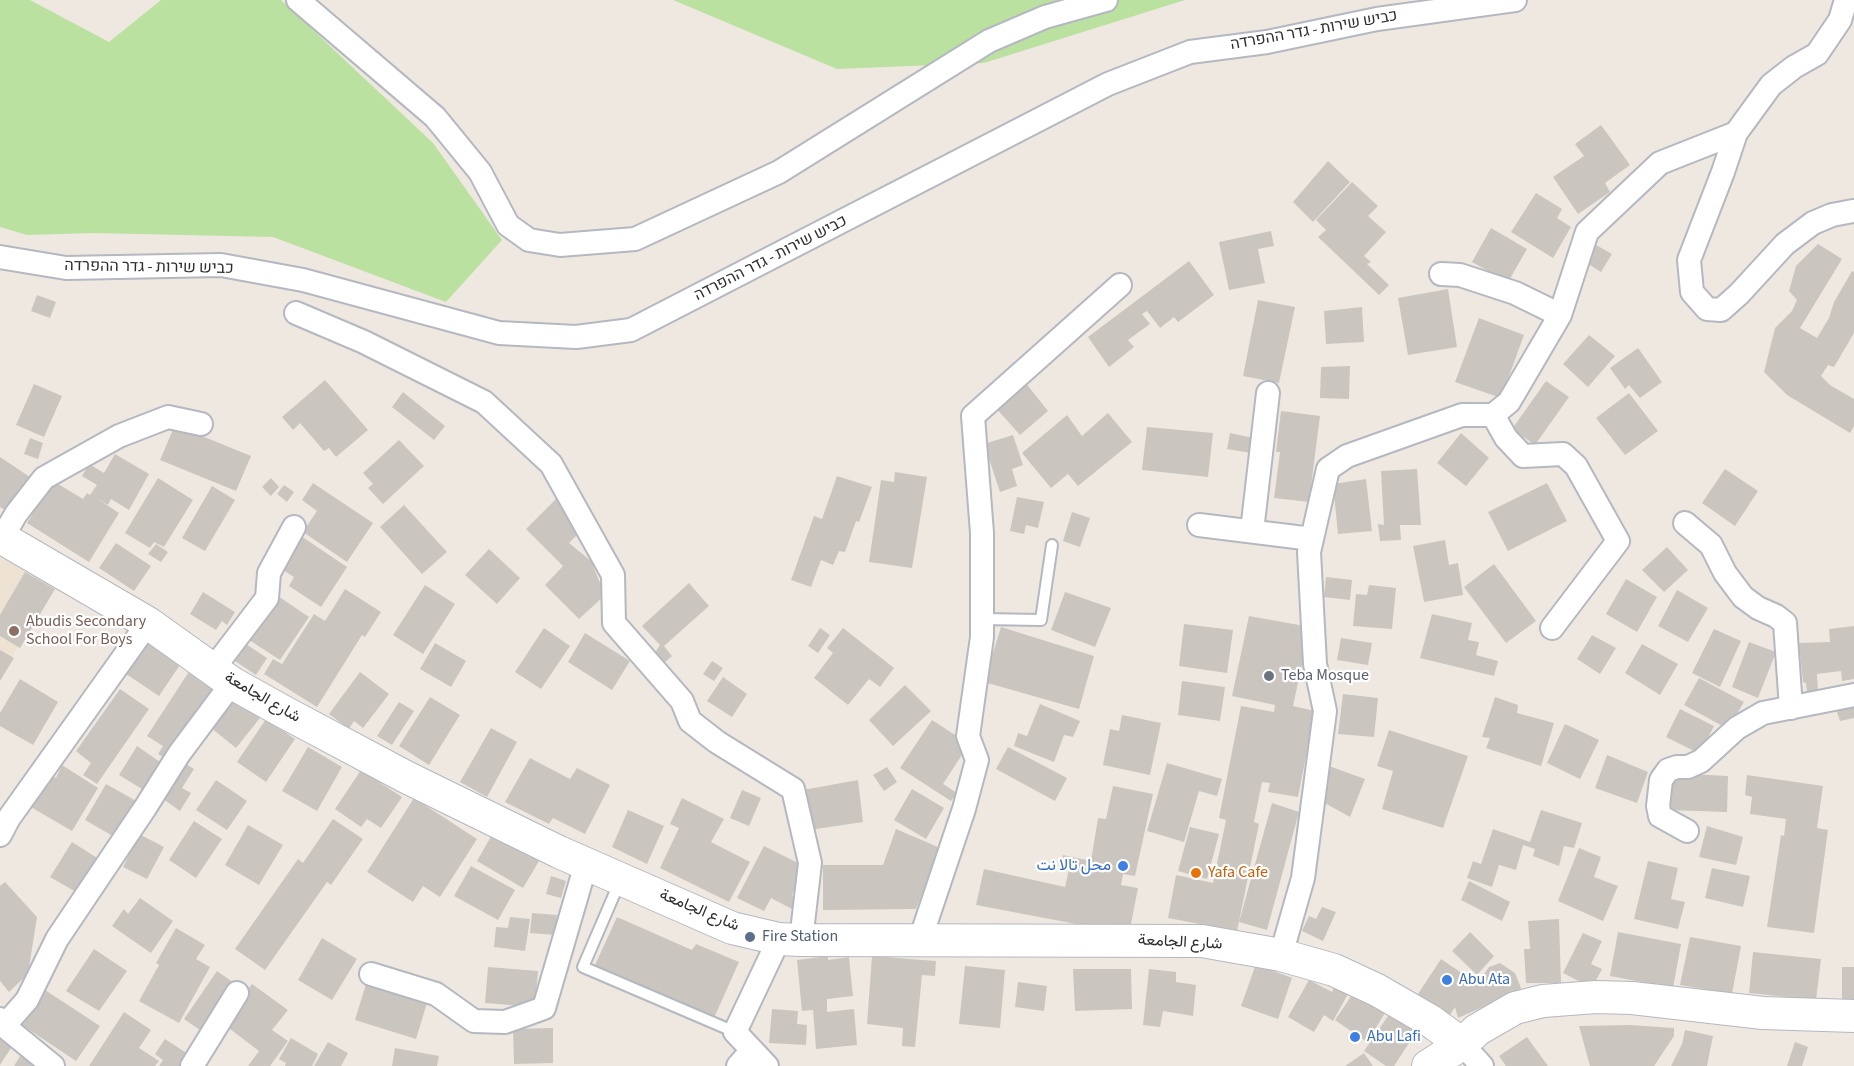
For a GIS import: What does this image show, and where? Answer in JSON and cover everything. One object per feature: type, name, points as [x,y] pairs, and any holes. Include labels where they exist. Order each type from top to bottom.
[{"type":"main road","name":"شارع الجامعة","points":[[1,536],[148,623],[223,676],[406,777],[559,852],[732,927],[790,939],[1202,941],[1281,955],[1334,970],[1377,990],[1429,1020],[1472,1055]]},
{"type":"main road","points":[[1472,1055],[1477,1030],[1515,1008],[1543,1001],[1596,997],[1632,998],[1763,1013],[1854,1016]]},
{"type":"main road","points":[[1428,1066],[1472,1055],[1490,1042],[1541,1020],[1601,1012],[1769,1030],[1854,1031]]},
{"type":"street","points":[[298,0],[435,117],[480,172],[508,225],[529,240],[560,244],[635,239],[779,172],[989,41],[1045,17],[1106,0]]},
{"type":"street","name":"כביש שירות - גדר ההפרדה","points":[[0,257],[66,268],[221,266],[303,280],[499,333],[576,338],[631,330],[1108,84],[1190,52],[1267,42],[1377,19],[1515,0]]},
{"type":"street","points":[[1846,0],[1840,20],[1817,54],[1794,67],[1771,85],[1736,133],[1689,260],[1692,292],[1707,309],[1720,310],[1739,294],[1785,244],[1812,223],[1832,215],[1854,212]]},
{"type":"street","points":[[1281,955],[1303,878],[1325,711],[1315,664],[1309,552],[1328,469],[1347,456],[1462,415],[1493,415],[1509,402],[1560,315],[1587,232],[1660,164],[1736,133]]},
{"type":"street","points":[[1441,274],[1460,274],[1515,293],[1560,315]]},
{"type":"street","points":[[920,940],[964,809],[977,760],[968,736],[982,637],[982,533],[973,416],[1120,285]]},
{"type":"street","points":[[296,313],[364,342],[484,402],[551,464],[613,575],[614,623],[682,701],[690,721],[717,742],[793,789],[810,863],[790,939],[735,1032],[753,1061]]},
{"type":"street","points":[[1252,531],[1268,393]]},
{"type":"street","points":[[1493,415],[1506,438],[1523,456],[1563,454],[1576,466],[1618,541],[1552,628]]},
{"type":"street","points":[[1,536],[44,478],[118,436],[168,417],[201,424]]},
{"type":"street","points":[[1685,523],[1712,545],[1725,573],[1743,597],[1785,623],[1791,708]]},
{"type":"street","points":[[1199,525],[1312,539]]},
{"type":"street","points":[[53,1066],[2,1023],[27,1000],[57,939],[179,754],[267,598],[270,573],[294,527]]},
{"type":"street","points":[[0,835],[9,818],[148,623]]},
{"type":"street","points":[[1688,831],[1660,816],[1658,806],[1661,780],[1668,770],[1688,767],[1701,761],[1737,728],[1763,713],[1854,695]]},
{"type":"street","points":[[371,974],[436,994],[474,1020],[505,1023],[544,1008],[586,864]]},
{"type":"street","points":[[199,1063],[237,993]]},
{"type":"lane","points":[[982,619],[1041,620],[1052,545]]},
{"type":"lane","points":[[621,878],[583,967],[735,1032]]},
{"type":"shaded area","name":"Abudis Secondary School For Boys","points":[[0,555],[56,586],[0,676]]},
{"type":"green space","points":[[0,0],[30,0],[109,42],[161,0],[281,0],[433,143],[502,240],[446,302],[273,237],[94,233],[27,235],[0,227]]},
{"type":"green space","points":[[673,0],[1185,0],[984,63],[837,69]]},
{"type":"building","points":[[1601,125],[1630,165],[1605,183],[1610,192],[1578,214],[1553,177],[1584,156],[1575,144]]},
{"type":"building","points":[[1328,161],[1350,182],[1313,222],[1293,202]]},
{"type":"building","points":[[1352,182],[1378,206],[1368,216],[1386,232],[1364,256],[1371,262],[1367,264],[1389,285],[1379,295],[1318,237],[1326,230],[1316,220]]},
{"type":"building","points":[[1536,193],[1562,209],[1557,218],[1571,227],[1553,258],[1511,232]]},
{"type":"building","points":[[1491,228],[1527,249],[1508,282],[1472,262]]},
{"type":"building","points":[[1271,231],[1274,246],[1258,249],[1265,283],[1229,290],[1219,242]]},
{"type":"building","points":[[1818,244],[1842,259],[1800,328],[1817,338],[1829,318],[1834,302],[1852,271],[1854,272],[1854,333],[1834,367],[1828,365],[1821,376],[1830,385],[1854,399],[1854,426],[1850,433],[1787,395],[1764,372],[1775,328],[1792,311],[1797,300],[1789,291],[1796,266]]},
{"type":"building","points":[[1596,245],[1612,254],[1601,272],[1585,262]]},
{"type":"building","points":[[1189,261],[1214,295],[1178,322],[1174,317],[1160,328],[1147,311],[1142,314],[1150,324],[1128,340],[1134,347],[1109,367],[1088,337]]},
{"type":"building","points":[[1448,289],[1457,347],[1408,355],[1398,298]]},
{"type":"building","points":[[37,295],[56,302],[50,318],[31,311]]},
{"type":"building","points":[[1258,300],[1295,307],[1279,383],[1243,376]]},
{"type":"building","points":[[1362,307],[1364,342],[1326,344],[1324,311]]},
{"type":"building","points":[[1479,318],[1524,335],[1501,398],[1455,382]]},
{"type":"building","points":[[1589,335],[1615,356],[1588,387],[1563,364]]},
{"type":"building","points":[[1638,348],[1662,382],[1640,398],[1629,385],[1625,389],[1610,368]]},
{"type":"building","points":[[1350,366],[1349,399],[1320,398],[1321,367]]},
{"type":"building","points":[[325,380],[368,430],[336,457],[329,448],[324,451],[300,423],[293,430],[282,417]]},
{"type":"building","points":[[1546,381],[1569,397],[1535,445],[1512,429]]},
{"type":"building","points":[[1025,382],[1048,411],[1020,435],[995,407]]},
{"type":"building","points":[[34,384],[62,396],[44,437],[16,425]]},
{"type":"building","points":[[403,392],[445,426],[434,440],[392,407]]},
{"type":"building","points":[[1629,393],[1658,431],[1625,455],[1596,418]]},
{"type":"building","points":[[1281,411],[1320,416],[1309,502],[1274,498],[1280,452],[1276,452]]},
{"type":"building","points":[[1108,413],[1132,442],[1078,486],[1068,474],[1051,488],[1022,453],[1067,415],[1082,436]]},
{"type":"building","points":[[175,425],[251,456],[236,491],[160,460]]},
{"type":"building","points":[[1147,427],[1213,433],[1208,477],[1142,470]]},
{"type":"building","points":[[1230,433],[1254,438],[1251,453],[1227,449]]},
{"type":"building","points":[[1461,433],[1489,458],[1466,486],[1437,463]]},
{"type":"building","points":[[1013,435],[1023,465],[1012,469],[1017,486],[1000,492],[984,444]]},
{"type":"building","points":[[30,438],[43,443],[38,459],[24,454]]},
{"type":"building","points":[[399,440],[424,466],[383,504],[368,488],[373,484],[363,473]]},
{"type":"building","points":[[115,454],[149,474],[129,510],[111,499],[108,505],[96,498],[119,513],[89,562],[27,523],[53,481],[83,499],[87,493],[90,495],[97,485],[82,476],[89,464],[104,473]]},
{"type":"building","points":[[0,457],[33,479],[10,513],[0,507]]},
{"type":"building","points":[[1417,469],[1421,525],[1400,525],[1401,540],[1380,541],[1378,524],[1384,525],[1381,471]]},
{"type":"building","points":[[1725,469],[1758,491],[1735,526],[1702,503]]},
{"type":"building","points":[[895,472],[927,477],[912,568],[869,562],[881,480],[894,482]]},
{"type":"building","points":[[837,476],[872,487],[845,552],[839,551],[833,565],[821,560],[811,587],[791,580],[814,516],[822,519]]},
{"type":"building","points":[[158,478],[193,500],[164,547],[154,542],[150,548],[125,533]]},
{"type":"building","points":[[271,478],[279,487],[271,496],[262,487]]},
{"type":"building","points":[[1366,479],[1372,531],[1338,534],[1333,484]]},
{"type":"building","points":[[313,483],[373,523],[347,562],[303,532],[317,511],[302,500]]},
{"type":"building","points":[[1547,483],[1567,521],[1508,551],[1488,512]]},
{"type":"building","points":[[284,485],[294,492],[287,502],[277,494]]},
{"type":"building","points":[[212,486],[235,500],[205,551],[182,538]]},
{"type":"building","points":[[1017,497],[1044,502],[1038,528],[1026,525],[1024,534],[1010,531]]},
{"type":"building","points":[[557,498],[585,527],[569,543],[591,561],[605,595],[579,619],[545,585],[563,566],[526,529]]},
{"type":"building","points":[[404,505],[447,552],[422,574],[380,527]]},
{"type":"building","points":[[1072,512],[1090,518],[1080,547],[1063,541]]},
{"type":"building","points":[[301,536],[347,567],[321,607],[289,586],[294,577],[280,568]]},
{"type":"building","points":[[1445,540],[1449,565],[1458,563],[1463,595],[1424,602],[1413,546]]},
{"type":"building","points":[[116,543],[151,566],[134,591],[99,568]]},
{"type":"building","points":[[156,544],[168,552],[161,562],[148,554]]},
{"type":"building","points":[[1667,547],[1688,570],[1664,592],[1642,570]]},
{"type":"building","points":[[489,549],[520,578],[497,604],[465,575]]},
{"type":"building","points":[[1494,564],[1536,621],[1506,643],[1464,587]]},
{"type":"building","name":"Abudis Secondary School For Boys","points":[[25,572],[55,589],[20,648],[0,636],[0,615]]},
{"type":"building","points":[[1326,577],[1352,580],[1350,600],[1324,597]]},
{"type":"building","points":[[1626,579],[1657,597],[1637,632],[1606,614]]},
{"type":"building","points":[[689,583],[709,606],[664,646],[672,656],[664,663],[655,653],[660,645],[642,626]]},
{"type":"building","points":[[425,585],[455,604],[423,654],[393,635]]},
{"type":"building","points":[[1369,585],[1396,588],[1392,629],[1353,626],[1356,594],[1367,595]]},
{"type":"building","points":[[345,589],[381,612],[365,637],[362,635],[317,707],[264,674],[273,659],[282,664],[314,614],[325,621]]},
{"type":"building","points":[[1677,590],[1708,608],[1688,642],[1658,626]]},
{"type":"building","points":[[203,592],[235,612],[227,625],[222,621],[216,630],[190,614]]},
{"type":"building","points":[[1065,592],[1111,608],[1095,647],[1051,630]]},
{"type":"building","points":[[278,596],[309,617],[280,660],[243,636],[267,614]]},
{"type":"building","points":[[1432,614],[1472,623],[1468,640],[1479,642],[1476,655],[1498,661],[1494,676],[1420,658]]},
{"type":"building","points":[[1249,616],[1310,627],[1293,706],[1315,711],[1298,797],[1268,792],[1270,783],[1262,782],[1254,822],[1259,824],[1237,931],[1168,918],[1176,875],[1213,883],[1226,820],[1219,818],[1241,706],[1274,712],[1275,705],[1232,696]]},
{"type":"building","points":[[1184,624],[1233,630],[1227,673],[1179,666]]},
{"type":"building","points":[[1854,626],[1854,679],[1842,681],[1841,671],[1817,674],[1818,692],[1807,692],[1806,683],[1803,682],[1799,643],[1830,642],[1829,629]]},
{"type":"building","points":[[1001,627],[1094,656],[1079,709],[984,682]]},
{"type":"building","points":[[544,628],[570,646],[541,689],[515,672]]},
{"type":"building","points":[[820,628],[830,635],[818,653],[808,646]]},
{"type":"building","points":[[843,628],[894,668],[880,687],[869,679],[848,705],[814,678],[833,653],[827,648]]},
{"type":"building","points":[[1714,629],[1741,641],[1720,687],[1692,673]]},
{"type":"building","points":[[585,633],[630,661],[612,690],[568,662]]},
{"type":"building","points":[[1592,635],[1616,648],[1600,674],[1577,659]]},
{"type":"building","points":[[151,637],[184,659],[159,696],[126,674]]},
{"type":"building","points":[[237,638],[267,658],[256,675],[226,655]]},
{"type":"building","points":[[1341,638],[1372,643],[1368,665],[1337,660]]},
{"type":"building","points":[[1749,642],[1776,652],[1758,698],[1732,687]]},
{"type":"building","points":[[435,643],[466,661],[451,687],[420,669]]},
{"type":"building","points":[[1642,644],[1678,664],[1660,695],[1625,673]]},
{"type":"building","points":[[0,650],[14,658],[0,681]]},
{"type":"building","points":[[712,661],[723,668],[714,681],[703,674]]},
{"type":"building","points":[[190,670],[219,688],[170,761],[158,754],[163,746],[147,736]]},
{"type":"building","points":[[360,672],[389,694],[363,728],[354,721],[349,729],[329,714]]},
{"type":"building","points":[[723,677],[747,694],[732,717],[707,701]]},
{"type":"building","points":[[1699,678],[1744,702],[1728,729],[1684,705]]},
{"type":"building","points":[[20,679],[58,702],[33,745],[0,726],[0,713]]},
{"type":"building","points":[[1182,681],[1225,687],[1220,721],[1178,715]]},
{"type":"building","points":[[905,685],[931,711],[893,746],[869,720]]},
{"type":"building","points":[[120,689],[149,709],[97,784],[83,775],[91,763],[76,751]]},
{"type":"building","points":[[1343,694],[1378,698],[1374,737],[1338,734]]},
{"type":"building","points":[[234,697],[260,718],[236,748],[210,727]]},
{"type":"building","points":[[430,697],[460,715],[429,765],[399,746]]},
{"type":"building","points":[[1495,697],[1518,705],[1517,713],[1554,723],[1541,766],[1486,748],[1490,738],[1482,737]]},
{"type":"building","points":[[399,702],[414,711],[392,745],[377,736]]},
{"type":"building","points":[[1854,702],[1854,718],[1840,721],[1835,706]]},
{"type":"building","points":[[1040,704],[1080,721],[1073,737],[1064,735],[1054,762],[1014,746],[1018,733],[1027,736]]},
{"type":"building","points":[[1680,709],[1714,726],[1700,754],[1666,737]]},
{"type":"building","points":[[1122,715],[1161,723],[1150,775],[1103,765],[1110,729],[1119,731]]},
{"type":"building","points":[[266,719],[295,739],[266,782],[237,762]]},
{"type":"building","points":[[932,720],[969,744],[943,784],[957,793],[951,801],[900,768]]},
{"type":"building","points":[[1565,724],[1599,740],[1580,779],[1547,763]]},
{"type":"building","points":[[491,728],[517,742],[487,797],[460,782]]},
{"type":"building","points":[[1389,730],[1468,756],[1443,828],[1382,809],[1393,771],[1377,766]]},
{"type":"building","points":[[137,746],[160,762],[142,789],[119,775]]},
{"type":"building","points":[[308,747],[342,767],[317,811],[282,791]]},
{"type":"building","points":[[1008,747],[1067,778],[1055,801],[996,769]]},
{"type":"building","points":[[1607,755],[1648,772],[1637,803],[1595,788]]},
{"type":"building","points":[[530,758],[570,779],[577,768],[610,785],[585,834],[553,818],[549,824],[505,802]]},
{"type":"building","points":[[178,759],[194,769],[182,788],[191,793],[180,811],[156,794]]},
{"type":"building","points":[[1167,763],[1222,779],[1217,796],[1199,791],[1184,842],[1147,831]]},
{"type":"building","points":[[62,765],[98,788],[72,831],[29,806],[50,774],[56,778]]},
{"type":"building","points":[[1329,766],[1365,779],[1350,817],[1321,801]]},
{"type":"building","points":[[887,767],[897,782],[884,791],[873,775]]},
{"type":"building","points":[[361,770],[402,797],[381,828],[367,819],[361,827],[335,809]]},
{"type":"building","points":[[1669,773],[1728,776],[1727,812],[1667,810]]},
{"type":"building","points":[[1747,775],[1823,786],[1817,828],[1828,830],[1814,933],[1767,927],[1781,835],[1784,836],[1786,819],[1750,814],[1752,797],[1745,795]]},
{"type":"building","points":[[216,780],[247,801],[227,830],[196,810]]},
{"type":"building","points":[[858,780],[863,822],[809,830],[803,790]]},
{"type":"building","points":[[106,784],[138,802],[118,839],[85,820]]},
{"type":"building","points":[[1113,786],[1153,794],[1135,876],[1123,874],[1121,885],[1138,888],[1129,934],[976,905],[984,869],[1065,887],[1070,865],[1061,863],[1063,855],[1091,861],[1098,818],[1106,819]]},
{"type":"building","points":[[912,789],[944,808],[926,839],[894,820]]},
{"type":"building","points":[[742,790],[761,798],[749,826],[730,818]]},
{"type":"building","points":[[414,798],[477,839],[440,897],[423,886],[413,902],[367,872]]},
{"type":"building","points":[[682,798],[724,819],[711,842],[750,862],[729,902],[660,868],[679,828],[670,824]]},
{"type":"building","points":[[1272,803],[1299,812],[1267,930],[1239,922]]},
{"type":"building","points":[[628,810],[664,826],[647,864],[612,847]]},
{"type":"building","points":[[1541,810],[1582,823],[1574,848],[1564,846],[1559,866],[1533,856],[1535,849],[1523,845],[1516,870],[1499,865],[1492,887],[1467,878],[1473,861],[1481,864],[1493,829],[1530,842]]},
{"type":"building","points":[[333,819],[363,839],[331,885],[327,882],[265,970],[235,949],[298,859],[303,863]]},
{"type":"building","points":[[194,821],[222,839],[196,878],[169,860]]},
{"type":"building","points":[[248,825],[283,845],[259,885],[225,865]]},
{"type":"building","points":[[1707,826],[1743,837],[1736,865],[1699,857]]},
{"type":"building","points":[[1190,827],[1219,834],[1207,879],[1178,871]]},
{"type":"building","points":[[896,829],[940,848],[916,909],[823,910],[823,865],[883,865]]},
{"type":"building","points":[[493,833],[539,861],[523,888],[477,861]]},
{"type":"building","points":[[139,834],[164,847],[147,879],[123,867]]},
{"type":"building","points":[[72,842],[102,861],[81,895],[50,877]]},
{"type":"building","points":[[764,846],[806,867],[792,895],[797,898],[792,909],[771,898],[764,911],[737,898]]},
{"type":"building","points":[[1579,848],[1601,857],[1594,877],[1618,886],[1603,921],[1558,901]]},
{"type":"building","points":[[1648,861],[1678,868],[1671,899],[1685,902],[1678,929],[1634,919]]},
{"type":"building","points":[[471,866],[515,890],[498,920],[454,896]]},
{"type":"building","points":[[1712,868],[1750,876],[1743,907],[1705,898]]},
{"type":"building","points":[[551,876],[566,881],[561,898],[546,894]]},
{"type":"building","points":[[1469,881],[1510,902],[1502,921],[1461,900]]},
{"type":"building","points":[[5,882],[37,917],[28,974],[9,992],[0,981],[0,886]]},
{"type":"building","points":[[140,898],[173,921],[151,953],[112,926],[124,909],[128,914]]},
{"type":"building","points":[[1322,907],[1336,912],[1323,941],[1302,931],[1309,916],[1316,919]]},
{"type":"building","points":[[532,913],[557,915],[555,935],[530,933]]},
{"type":"building","points":[[510,917],[530,919],[525,951],[494,947],[496,927],[508,928]]},
{"type":"building","points":[[617,917],[692,950],[696,944],[739,962],[714,1018],[595,965]]},
{"type":"building","points":[[1559,919],[1561,983],[1526,983],[1524,949],[1530,949],[1528,921]]},
{"type":"building","points":[[176,928],[205,945],[196,959],[210,967],[179,1023],[139,1001],[159,965],[156,963]]},
{"type":"building","points":[[1470,932],[1494,956],[1477,975],[1452,951]]},
{"type":"building","points":[[1618,932],[1681,944],[1673,988],[1610,976]]},
{"type":"building","points":[[1583,933],[1602,941],[1591,964],[1602,969],[1592,988],[1563,973]]},
{"type":"building","points":[[1690,937],[1741,946],[1732,994],[1680,985]]},
{"type":"building","points":[[322,938],[357,959],[332,1000],[298,980]]},
{"type":"building","points":[[94,949],[127,971],[99,1011],[66,991]]},
{"type":"building","points":[[1753,952],[1821,959],[1816,1000],[1749,993]]},
{"type":"building","points":[[828,956],[828,960],[849,957],[853,996],[827,999],[827,1012],[854,1009],[857,1045],[816,1049],[813,1010],[802,1011],[797,960]]},
{"type":"building","points":[[872,956],[936,961],[935,976],[922,975],[915,1047],[902,1046],[903,1028],[867,1024]]},
{"type":"building","points":[[1441,959],[1472,980],[1485,973],[1489,967],[1500,963],[1515,973],[1521,988],[1519,991],[1458,1018],[1455,1007],[1446,1021],[1414,1000]]},
{"type":"building","points":[[1256,964],[1292,978],[1278,1019],[1241,1006]]},
{"type":"building","points":[[965,966],[1005,970],[1000,1028],[959,1024]]},
{"type":"building","points":[[488,967],[538,971],[535,1007],[485,1003]]},
{"type":"building","points":[[1842,967],[1854,967],[1854,1000],[1842,1000]]},
{"type":"building","points":[[1073,969],[1131,969],[1132,1009],[1075,1011]]},
{"type":"building","points":[[1149,969],[1176,972],[1176,982],[1196,985],[1193,1016],[1163,1011],[1160,1027],[1143,1025]]},
{"type":"building","points":[[217,971],[237,985],[204,1033],[184,1019]]},
{"type":"building","points":[[1309,980],[1332,992],[1335,983],[1349,992],[1333,1021],[1324,1015],[1314,1032],[1288,1017]]},
{"type":"building","points":[[1018,982],[1047,986],[1044,1011],[1015,1007]]},
{"type":"building","points":[[252,984],[288,1010],[272,1030],[288,1041],[270,1066],[248,1066],[259,1051],[222,1023]]},
{"type":"building","points":[[366,984],[427,1003],[416,1039],[355,1020]]},
{"type":"building","points":[[45,990],[100,1026],[76,1061],[22,1025]]},
{"type":"building","points":[[1354,992],[1385,1013],[1367,1042],[1335,1020]]},
{"type":"building","points":[[772,1009],[798,1011],[797,1024],[807,1025],[806,1045],[769,1043]]},
{"type":"building","points":[[124,1012],[151,1030],[139,1048],[159,1061],[155,1066],[89,1066]]},
{"type":"building","points":[[1390,1013],[1417,1031],[1394,1066],[1386,1066],[1364,1051]]},
{"type":"building","points":[[1630,1025],[1674,1028],[1674,1036],[1654,1066],[1590,1066],[1579,1026]]},
{"type":"building","points":[[553,1028],[553,1063],[514,1064],[513,1029]]},
{"type":"building","points":[[1685,1030],[1713,1036],[1707,1066],[1671,1066],[1682,1044]]},
{"type":"building","points":[[0,1032],[15,1042],[0,1065]]},
{"type":"building","points":[[1527,1037],[1548,1066],[1506,1066],[1499,1056]]},
{"type":"building","points":[[291,1038],[318,1054],[312,1066],[285,1066],[286,1063],[279,1059]]},
{"type":"building","points":[[165,1039],[191,1056],[185,1066],[159,1066],[163,1060],[155,1054]]},
{"type":"building","points":[[328,1042],[348,1053],[341,1066],[314,1066]]},
{"type":"building","points":[[1795,1042],[1808,1047],[1802,1066],[1787,1066]]},
{"type":"building","points":[[395,1048],[439,1056],[437,1066],[392,1066]]},
{"type":"building","points":[[22,1053],[44,1066],[14,1066]]},
{"type":"building","points":[[1364,1053],[1373,1066],[1345,1066]]},
{"type":"place","name":"Abudis Secondary School For Boys","points":[[14,631]]},
{"type":"place","name":"Teba Mosque","points":[[1269,676]]},
{"type":"place","name":"محل تالا نت","points":[[1123,866]]},
{"type":"place","name":"Yafa Cafe","points":[[1196,873]]},
{"type":"place","name":"Fire Station","points":[[750,937]]},
{"type":"place","name":"Abu Ata","points":[[1447,980]]},
{"type":"place","name":"Abu Lafi","points":[[1355,1037]]}]
